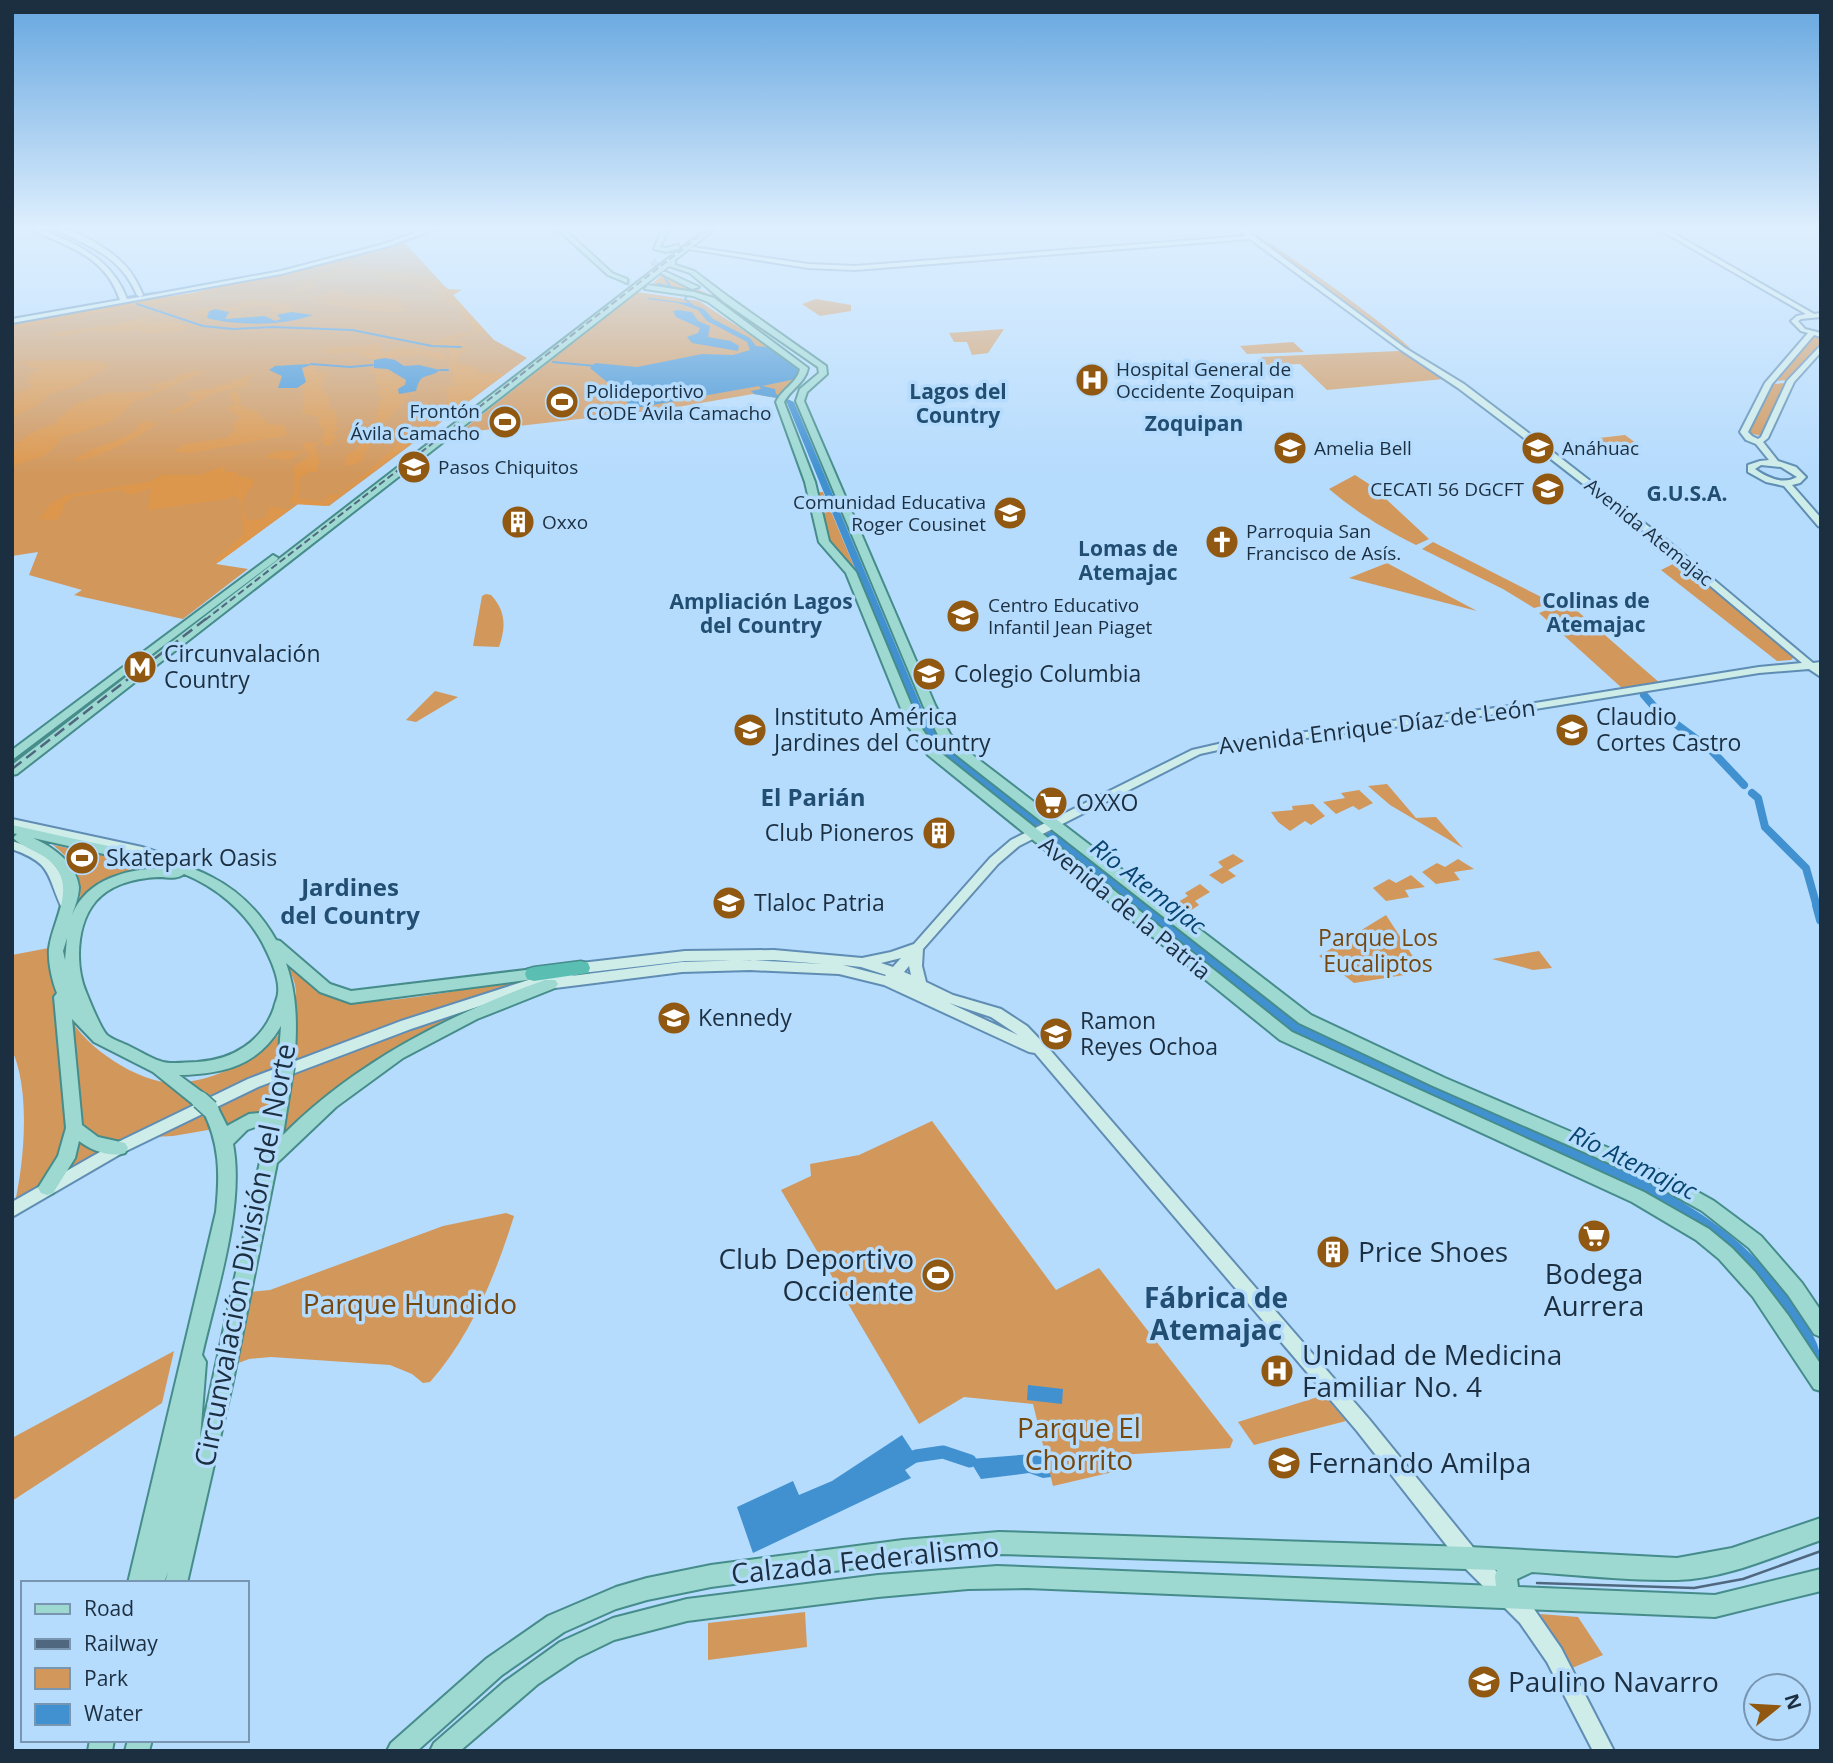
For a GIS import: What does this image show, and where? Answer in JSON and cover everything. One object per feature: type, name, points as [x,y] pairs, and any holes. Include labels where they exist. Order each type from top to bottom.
[{"type":"highway","points":[[535,982],[581,968]]},
{"type":"main road","points":[[12,319],[69,309]]},
{"type":"main road","points":[[12,771],[603,309]]},
{"type":"main road","name":"Avenida de la Patria","points":[[724,309],[804,368],[801,379],[781,397],[782,409],[810,482],[824,541],[851,572],[918,734],[941,761],[1286,1036],[1639,1197],[1691,1227],[1735,1263],[1754,1284],[1821,1382]]},
{"type":"main road","name":"Avenida de la Patria","points":[[741,309],[818,362],[824,369],[820,379],[801,393],[800,401],[937,723],[953,746],[1049,825],[1305,1019],[1439,1082],[1647,1172],[1708,1206],[1744,1233],[1773,1262],[1821,1328]]},
{"type":"main road","points":[[1349,309],[1403,349]]},
{"type":"main road","name":"Avenida Atemajac","points":[[1362,309],[1674,544],[1817,665],[1821,674]]},
{"type":"main road","points":[[732,315],[772,338],[780,335]]},
{"type":"main road","points":[[1775,463],[1759,442],[1749,438],[1744,432],[1769,383],[1816,334],[1795,324],[1796,318],[1813,315]]},
{"type":"main road","points":[[1759,442],[1764,438],[1791,382],[1821,348]]},
{"type":"main road","name":"Avenida Atemajac","points":[[1403,349],[1461,386],[1533,440],[1817,665]]},
{"type":"main road","points":[[1775,463],[1801,474],[1801,480],[1798,482],[1786,483],[1765,479],[1751,470],[1754,464],[1775,463]]},
{"type":"main road","points":[[1786,483],[1821,524]]},
{"type":"main road","points":[[12,756],[344,509]]},
{"type":"main road","name":"Avenida Enrique Díaz de León","points":[[891,977],[995,861],[1032,833],[1177,760],[1210,748],[1535,706],[1712,677],[1817,665]]},
{"type":"main road","points":[[12,823],[138,850],[186,866],[196,874]]},
{"type":"main road","name":"Circunvalación División del Norte","points":[[12,829],[160,862],[196,874],[236,897],[271,941],[286,992],[290,1015],[277,1122],[223,1381],[183,1554],[176,1563],[174,1581]]},
{"type":"main road","name":"Circunvalación División del Norte","points":[[12,836],[32,842],[55,856],[65,868],[72,889],[56,951],[63,992],[71,1008],[100,1038],[159,1068],[205,1105],[220,1124],[225,1142],[229,1177],[225,1212],[139,1581]]},
{"type":"main road","points":[[12,845],[47,862],[61,880],[67,908]]},
{"type":"main road","points":[[100,1038],[75,983],[73,971],[73,935],[85,906],[106,885],[128,876],[196,874]]},
{"type":"main road","points":[[271,941],[320,985],[342,996],[372,997],[682,967],[750,965],[839,969],[920,984],[948,998],[985,1009],[1022,1030],[1363,1425],[1469,1558],[1511,1599],[1554,1655],[1604,1751]]},
{"type":"main road","points":[[581,968],[685,956],[775,955],[861,962],[899,955],[918,946]]},
{"type":"main road","points":[[918,946],[915,966],[920,984]]},
{"type":"main road","points":[[861,962],[1027,1044],[1058,1069]]},
{"type":"main road","points":[[12,1210],[119,1148],[265,1078],[406,1025],[535,982]]},
{"type":"main road","points":[[268,1162],[300,1128],[349,1085],[409,1045],[535,982]]},
{"type":"main road","points":[[47,1188],[66,1158],[74,1128],[63,992]]},
{"type":"main road","points":[[159,1068],[209,1069],[239,1060],[254,1051],[271,1033],[286,992]]},
{"type":"main road","points":[[985,1009],[985,1024]]},
{"type":"main road","points":[[225,1142],[234,1129],[249,1121],[268,1118],[277,1122]]},
{"type":"main road","points":[[74,1128],[82,1137],[93,1143],[119,1148]]},
{"type":"main road","points":[[154,1581],[165,1549],[196,1402],[195,1336]]},
{"type":"main road","name":"Calzada Federalismo","points":[[399,1751],[498,1665],[549,1628],[607,1600],[677,1581],[939,1546],[999,1543],[1469,1558],[1677,1569],[1707,1567],[1750,1555],[1821,1529]]},
{"type":"main road","points":[[1511,1599],[1505,1579],[1508,1570],[1538,1561]]},
{"type":"main road","name":"Calzada Federalismo","points":[[442,1751],[504,1696],[567,1650],[624,1625],[686,1610],[886,1585],[986,1576],[1716,1606],[1821,1580]]},
{"type":"green space","points":[[91,309],[466,309],[494,340],[527,358],[329,506],[301,502],[216,564],[248,569],[183,619],[74,595],[82,590],[29,575],[38,552],[12,556],[12,322]]},
{"type":"green space","points":[[615,309],[711,309],[791,362],[799,372],[796,379],[777,398],[753,394],[666,409],[459,433]]},
{"type":"green space","points":[[810,309],[851,309],[851,311],[820,316]]},
{"type":"green space","points":[[1350,309],[1362,309],[1410,348],[1402,348]]},
{"type":"green space","points":[[1004,329],[988,353],[972,355],[967,342],[954,342],[949,333]]},
{"type":"green space","points":[[1814,336],[1821,337],[1821,344],[1789,380],[1773,381]]},
{"type":"green space","points":[[1293,342],[1304,352],[1247,354],[1240,346]]},
{"type":"green space","points":[[1400,351],[1444,379],[1327,390],[1300,364],[1267,365],[1261,357]]},
{"type":"green space","points":[[1787,383],[1763,436],[1747,433],[1771,384]]},
{"type":"green space","points":[[1625,435],[1640,446],[1605,450],[1590,439]]},
{"type":"green space","points":[[1355,475],[1372,486],[1429,539],[1416,545],[1371,520],[1329,489]]},
{"type":"green space","points":[[818,492],[823,492],[855,569],[828,542]]},
{"type":"green space","points":[[1433,542],[1553,603],[1534,608],[1503,589],[1422,549]]},
{"type":"green space","points":[[1679,561],[1795,656],[1791,660],[1777,661],[1661,570]]},
{"type":"green space","points":[[1387,563],[1477,611],[1349,578]]},
{"type":"green space","points":[[491,595],[502,613],[504,626],[499,647],[473,646],[482,596]]},
{"type":"green space","points":[[1567,602],[1661,684],[1623,689],[1539,613]]},
{"type":"green space","points":[[435,691],[458,697],[416,722],[406,720]]},
{"type":"green space","points":[[1387,784],[1416,818],[1436,817],[1463,848],[1390,805],[1368,786]]},
{"type":"green space","points":[[1359,790],[1373,803],[1359,810],[1353,806],[1336,814],[1323,802],[1345,798],[1341,793]]},
{"type":"green space","points":[[1313,804],[1325,816],[1311,825],[1305,821],[1290,831],[1278,822],[1271,812],[1293,810],[1292,806]]},
{"type":"green space","points":[[53,845],[146,864],[163,871],[137,871],[79,910],[80,889],[77,873],[68,859]]},
{"type":"green space","points":[[1233,854],[1244,861],[1228,870],[1236,876],[1222,884],[1209,875],[1223,867],[1218,862]]},
{"type":"green space","points":[[1458,859],[1474,869],[1454,872],[1460,880],[1436,884],[1422,872],[1437,863],[1445,867]]},
{"type":"green space","points":[[1411,875],[1425,887],[1405,890],[1409,897],[1386,901],[1373,888],[1389,879],[1396,883]]},
{"type":"green space","points":[[1200,884],[1210,892],[1195,901],[1199,905],[1182,916],[1170,907],[1188,896],[1185,893]]},
{"type":"green space","name":"Parque Los Eucaliptos","points":[[1386,915],[1423,972],[1354,983],[1319,956]]},
{"type":"green space","points":[[54,947],[63,1003],[83,1036],[110,1059],[126,1068],[142,1076],[173,1083],[210,1077],[230,1069],[250,1059],[281,1032],[291,1015],[296,997],[295,983],[286,961],[316,989],[327,996],[344,1000],[394,1000],[525,978],[530,981],[459,1017],[283,1141],[277,1118],[173,1136],[132,1138],[14,1207],[23,1150],[24,1107],[18,1067],[12,1050],[12,955]]},
{"type":"green space","points":[[1539,951],[1552,968],[1533,970],[1492,959]]},
{"type":"green space","name":"Club Deportivo Occidente","points":[[932,1121],[1056,1290],[1099,1268],[1233,1440],[1230,1448],[1119,1455],[1113,1472],[1053,1486],[1033,1404],[964,1397],[919,1424],[781,1190],[811,1176],[810,1164],[859,1155]]},
{"type":"green space","name":"Parque Hundido","points":[[506,1213],[514,1216],[481,1303],[458,1345],[430,1382],[423,1383],[412,1374],[390,1365],[271,1357],[249,1359],[233,1365],[250,1292],[270,1290],[443,1226]]},
{"type":"green space","points":[[174,1351],[162,1403],[12,1501],[12,1438]]},
{"type":"green space","points":[[1324,1395],[1346,1421],[1254,1445],[1238,1422]]},
{"type":"green space","points":[[805,1612],[807,1647],[708,1660],[708,1623]]},
{"type":"green space","points":[[1540,1614],[1578,1617],[1603,1655],[1572,1668]]},
{"type":"shaded area","points":[[89,309],[117,309],[12,329],[25,323],[63,318]]},
{"type":"shaded area","points":[[214,309],[205,317],[194,316],[195,310]]},
{"type":"shaded area","points":[[272,309],[291,309],[289,311],[273,312]]},
{"type":"shaded area","points":[[362,309],[407,309],[393,312]]},
{"type":"shaded area","points":[[459,309],[466,309],[485,331],[449,340],[462,343],[460,348],[469,349],[458,356],[457,363],[475,367],[480,373],[505,374],[326,506],[292,504],[290,501],[295,490],[294,467],[308,457],[309,451],[301,452],[289,460],[266,458],[268,455],[279,451],[306,449],[302,446],[306,442],[319,443],[313,448],[317,450],[319,460],[317,472],[309,472],[300,478],[298,498],[321,502],[331,495],[340,494],[449,401],[445,389],[455,385],[450,379],[454,372],[449,366],[450,353],[429,345],[449,336],[474,332],[470,322],[459,316]]},
{"type":"shaded area","points":[[728,309],[736,309],[777,336],[772,337]]},
{"type":"shaded area","points":[[152,317],[142,324],[165,320],[191,327],[158,333],[139,332],[139,329],[119,333],[92,331],[57,337],[51,333],[119,324]]},
{"type":"shaded area","points":[[376,343],[381,345],[384,353],[398,347],[412,348],[446,354],[446,360],[443,362],[418,355],[373,359],[352,352],[329,354],[320,348]]},
{"type":"shaded area","points":[[101,361],[110,366],[74,387],[50,394],[40,404],[12,418],[14,401],[21,397],[15,395],[33,386],[28,382],[29,374],[40,368],[28,368],[26,364],[16,362]]},
{"type":"shaded area","points":[[312,366],[315,371],[327,373],[321,387],[329,397],[330,409],[337,412],[335,416],[339,418],[335,425],[339,429],[332,433],[338,436],[330,446],[325,446],[322,440],[324,431],[318,422],[320,418],[302,413],[305,398],[302,395],[305,390],[300,387],[303,367]]},
{"type":"shaded area","points":[[371,368],[388,372],[404,381],[395,392],[408,396],[372,437],[376,442],[368,445],[370,447],[365,452],[364,460],[345,465],[347,455],[368,436],[382,397],[375,392],[381,388],[376,383],[376,375],[369,370]]},
{"type":"shaded area","points":[[207,371],[132,403],[110,421],[63,437],[45,455],[12,467],[12,452],[18,448],[14,445],[31,433],[58,422],[58,418],[76,404],[107,393],[153,391],[158,387],[146,385],[180,379],[175,376],[189,372]]},
{"type":"shaded area","points":[[256,373],[248,379],[247,386],[215,393],[177,413],[167,413],[196,398],[186,395],[196,390],[211,389]]},
{"type":"shaded area","points":[[237,390],[241,402],[238,404],[259,413],[267,423],[286,426],[288,435],[190,453],[173,452],[185,444],[227,438],[236,429],[232,426],[240,418],[226,408],[236,404],[231,400],[230,393]]},
{"type":"shaded area","points":[[145,421],[157,423],[117,447],[94,457],[74,461],[87,451],[130,434],[137,429],[137,425]]},
{"type":"shaded area","points":[[224,466],[225,472],[236,472],[238,476],[253,479],[254,485],[247,492],[244,501],[246,520],[264,519],[271,506],[292,508],[219,562],[215,560],[243,535],[242,502],[234,495],[235,476],[232,498],[148,510],[151,488],[135,494],[126,494],[123,489],[72,497],[55,520],[39,519],[52,503],[67,495],[148,482],[163,475],[200,475]]},
{"type":"water","points":[[696,309],[704,309],[713,319],[750,338],[756,346],[768,347],[799,372],[796,379],[762,386],[775,389],[776,394],[794,402],[926,718],[941,742],[1291,1017],[1319,1034],[1639,1178],[1729,1234],[1766,1269],[1799,1313],[1816,1341],[1821,1372],[1722,1243],[1293,1034],[934,748],[922,731],[787,403],[751,391],[761,389],[759,386],[630,409],[624,396],[590,368],[595,363],[637,367],[702,354],[733,355],[750,350],[747,342],[707,321]]},
{"type":"water","points":[[209,311],[229,312],[225,319],[265,316],[275,321],[281,319],[277,315],[291,312],[313,315],[275,323],[247,323],[207,318]]},
{"type":"water","points":[[673,311],[692,312],[698,321],[710,326],[708,337],[731,341],[739,346],[738,351],[692,343],[687,337],[698,333],[700,328],[676,317]]},
{"type":"water","points":[[385,358],[404,366],[419,365],[440,370],[420,380],[416,391],[399,394],[398,389],[405,385],[406,380],[388,369],[374,368],[374,360]]},
{"type":"water","points":[[311,365],[302,368],[306,382],[297,388],[278,388],[282,376],[269,370],[275,366]]},
{"type":"water","points":[[1028,1385],[1063,1389],[1062,1404],[1027,1400]]},
{"type":"water","points":[[902,1435],[919,1461],[905,1470],[911,1478],[753,1553],[737,1507],[793,1481],[799,1495],[832,1481]]},
{"type":"water","points":[[1045,1453],[1051,1477],[1043,1478],[1029,1473],[981,1479],[970,1461],[970,1459]]},
{"type":"waterway","points":[[153,309],[203,326],[233,329],[272,327],[352,330],[432,346],[461,347]]},
{"type":"waterway","points":[[553,362],[595,366]]},
{"type":"waterway","points":[[311,364],[350,367],[373,365]]},
{"type":"waterway","points":[[440,370],[448,370]]},
{"type":"waterway","points":[[1644,695],[1657,710],[1711,750],[1744,785]]},
{"type":"waterway","points":[[1752,793],[1758,798],[1765,827],[1806,868],[1817,907]]},
{"type":"waterway","points":[[1817,905],[1821,920]]},
{"type":"waterway","points":[[916,1456],[943,1452],[970,1461]]},
{"type":"tram line","points":[[1537,1583],[1694,1588],[1743,1579],[1821,1551]]},
{"type":"railway","points":[[205,620],[605,309]]},
{"type":"railway","points":[[12,769],[207,618]]},
{"type":"place","name":"Hospital General de Occidente Zoquipan","points":[[1092,380]]},
{"type":"place","name":"Polideportivo CODE Ávila Camacho","points":[[562,402]]},
{"type":"place","name":"Frontón Ávila Camacho","points":[[505,422]]},
{"type":"place","name":"Amelia Bell","points":[[1290,448]]},
{"type":"place","name":"Anáhuac","points":[[1538,448]]},
{"type":"place","name":"Pasos Chiquitos","points":[[414,467]]},
{"type":"place","name":"CECATI 56 DGCFT","points":[[1548,489]]},
{"type":"place","name":"Comunidad Educativa Roger Cousinet","points":[[1010,513]]},
{"type":"place","name":"Oxxo","points":[[518,522]]},
{"type":"place","name":"Parroquia San Francisco de Asís.","points":[[1222,542]]},
{"type":"place","name":"Centro Educativo Infantil Jean Piaget","points":[[963,616]]},
{"type":"place","name":"Circunvalación Country","points":[[140,667]]},
{"type":"place","name":"Colegio Columbia","points":[[929,674]]},
{"type":"place","name":"Instituto América Jardines del Country","points":[[750,730]]},
{"type":"place","name":"Claudio Cortes Castro","points":[[1572,730]]},
{"type":"place","name":"OXXO","points":[[1051,803]]},
{"type":"place","name":"Club Pioneros","points":[[939,833]]},
{"type":"place","name":"Skatepark Oasis","points":[[82,858]]},
{"type":"place","name":"Tlaloc Patria","points":[[729,903]]},
{"type":"place","name":"Kennedy","points":[[674,1018]]},
{"type":"place","name":"Ramon Reyes Ochoa","points":[[1056,1034]]},
{"type":"place","name":"Bodega Aurrera","points":[[1594,1236]]},
{"type":"place","name":"Price Shoes","points":[[1333,1252]]},
{"type":"place","name":"Club Deportivo Occidente","points":[[938,1275]]},
{"type":"place","name":"Unidad de Medicina Familiar No. 4","points":[[1277,1371]]},
{"type":"place","name":"Fernando Amilpa","points":[[1284,1463]]},
{"type":"place","name":"Paulino Navarro","points":[[1484,1682]]},
{"type":"district","name":"Lagos del Country","points":[[958,404]]},
{"type":"district","name":"Zoquipan","points":[[1194,424]]},
{"type":"district","name":"G.U.S.A.","points":[[1687,494]]},
{"type":"district","name":"Lomas de Atemajac","points":[[1128,561]]},
{"type":"district","name":"Colinas de Atemajac","points":[[1596,613]]},
{"type":"district","name":"Ampliación Lagos del Country","points":[[761,614]]},
{"type":"district","name":"El Parián","points":[[813,798]]},
{"type":"district","name":"Jardines del Country","points":[[350,902]]},
{"type":"district","name":"Fábrica de Atemajac","points":[[1216,1314]]},
{"type":"water label","name":"Río Atemajac","points":[[1148,887]]},
{"type":"water label","name":"Río Atemajac","points":[[1633,1163]]},
{"type":"park label","name":"Parque El Chorrito","points":[[1079,1444]]}]
